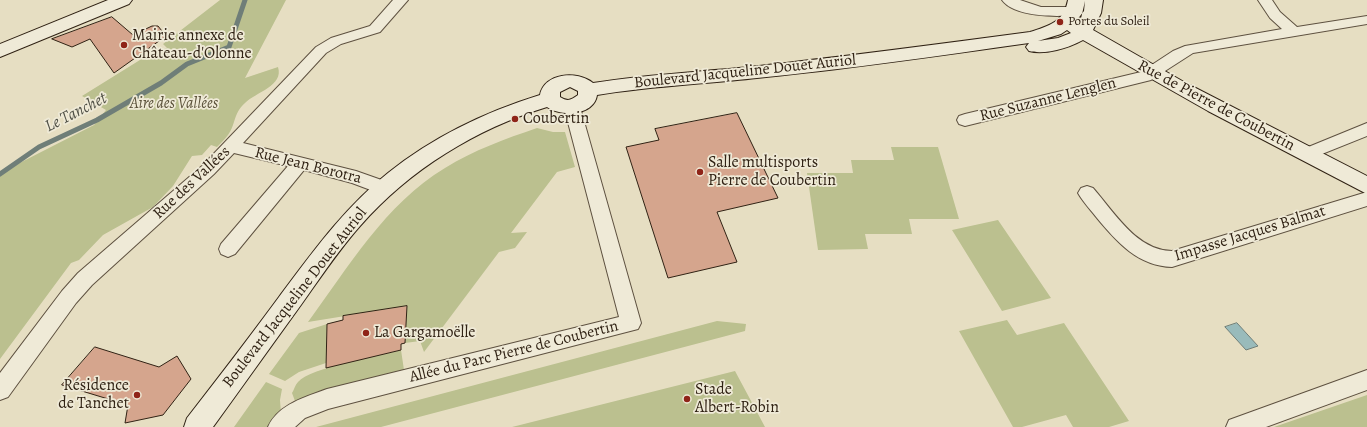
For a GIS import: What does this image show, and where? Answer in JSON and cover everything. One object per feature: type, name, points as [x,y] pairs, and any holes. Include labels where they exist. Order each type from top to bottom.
[{"type":"main road","points":[[0,51],[124,0]]},
{"type":"main road","points":[[1083,32],[1090,23],[1094,0]]},
{"type":"main road","name":"Rue de Pierre de Coubertin","points":[[1073,11],[1083,32],[1153,73],[1367,186]]},
{"type":"main road","name":"Boulevard Jacqueline Douet Auriol","points":[[588,90],[630,83],[758,72],[902,55],[1031,37],[1055,30],[1073,11]]},
{"type":"main road","name":"Boulevard Jacqueline Douet Auriol","points":[[902,55],[1040,46],[1069,40],[1083,32]]},
{"type":"main road","points":[[576,81],[585,86],[588,90],[587,98],[583,102],[572,107],[561,107],[550,99],[550,91],[558,84],[564,82],[576,81]]},
{"type":"main road","name":"Boulevard Jacqueline Douet Auriol","points":[[197,427],[338,236],[384,188],[421,159],[457,136],[507,113],[550,99]]},
{"type":"street","name":"Rue des Vallées","points":[[0,390],[69,297],[85,279],[180,196],[232,146],[321,50],[336,40],[376,29],[401,0]]},
{"type":"street","points":[[1009,0],[1022,7],[1040,12],[1073,11]]},
{"type":"street","points":[[1265,0],[1275,15],[1294,32]]},
{"type":"street","points":[[1153,73],[1179,52],[1190,49],[1367,20]]},
{"type":"street","name":"Rue Suzanne Lenglen","points":[[965,120],[1153,73]]},
{"type":"street","name":"Allée du Parc Pierre de Coubertin","points":[[279,427],[297,411],[327,399],[631,323],[572,107]]},
{"type":"street","points":[[1307,154],[1367,129]]},
{"type":"street","name":"Rue Jean Borotra","points":[[232,146],[362,179],[384,188]]},
{"type":"street","points":[[228,249],[300,164]]},
{"type":"street","name":"Impasse Jacques Balmat","points":[[1087,194],[1134,246],[1146,254],[1159,259],[1172,259],[1367,199]]},
{"type":"street","points":[[1237,427],[1367,380]]},
{"type":"green space","name":"Aire des Vallées","points":[[220,0],[286,0],[245,78],[278,67],[279,74],[277,79],[268,88],[250,99],[241,107],[236,115],[231,131],[217,147],[211,145],[202,155],[192,156],[173,186],[153,207],[103,235],[79,260],[71,263],[0,359],[0,173],[94,125],[106,110],[82,96],[148,55],[167,48],[163,44]]},
{"type":"green space","points":[[537,128],[553,132],[565,132],[575,167],[557,172],[511,233],[527,232],[515,248],[499,252],[424,352],[420,341],[405,343],[407,306],[308,322],[369,238],[404,200],[424,183],[445,168],[478,150]]},
{"type":"green space","points":[[891,147],[938,147],[959,219],[909,219],[912,234],[865,234],[868,249],[818,250],[807,173],[853,173],[851,160],[894,160]]},
{"type":"green space","points":[[998,220],[1051,298],[1002,311],[952,230]]},
{"type":"green space","points":[[1007,320],[1017,335],[1064,323],[1129,421],[1109,427],[1073,427],[1066,415],[1022,427],[1013,427],[959,331]]},
{"type":"green space","points":[[717,321],[746,324],[745,331],[381,427],[316,427]]},
{"type":"green space","points":[[327,324],[326,363],[299,372],[285,381],[269,374],[299,333]]},
{"type":"green space","points":[[401,350],[404,370],[295,401],[292,393],[297,383],[305,377],[331,367]]},
{"type":"green space","name":"Stade Albert-Robin","points":[[735,371],[765,427],[512,427]]},
{"type":"green space","points":[[266,382],[282,389],[280,400],[281,414],[267,427],[234,427]]},
{"type":"green space","points":[[1367,395],[1367,427],[1274,427]]},
{"type":"water","points":[[1237,323],[1258,346],[1246,350],[1225,327]]},
{"type":"building","name":"Mairie annexe de Château-d'Olonne","points":[[112,17],[133,35],[152,26],[158,26],[166,36],[114,73],[90,39],[72,47],[52,39]]},
{"type":"building","name":"Salle multisports Pierre de Coubertin","points":[[737,113],[778,198],[717,212],[737,262],[668,278],[626,147],[659,140],[655,129]]},
{"type":"building","name":"La Gargamoëlle","points":[[407,306],[405,343],[401,344],[401,350],[326,368],[327,324],[343,320],[343,316]]},
{"type":"building","name":"Résidence de Tanchet","points":[[95,347],[159,367],[177,356],[191,379],[163,415],[125,423],[128,405],[62,385]]},
{"type":"waterway","name":"Le Tanchet","points":[[0,174],[39,147],[97,120],[161,83],[187,64],[229,47],[245,0]]},
{"type":"place","name":"Portes du Soleil","points":[[1060,22]]},
{"type":"place","name":"Mairie annexe de Château-d'Olonne","points":[[124,45]]},
{"type":"place","name":"Coubertin","points":[[515,119]]},
{"type":"place","name":"Salle multisports Pierre de Coubertin","points":[[700,172]]},
{"type":"place","name":"La Gargamoëlle","points":[[366,333]]},
{"type":"place","name":"Résidence de Tanchet","points":[[137,395]]},
{"type":"place","name":"Stade Albert-Robin","points":[[687,399]]}]
